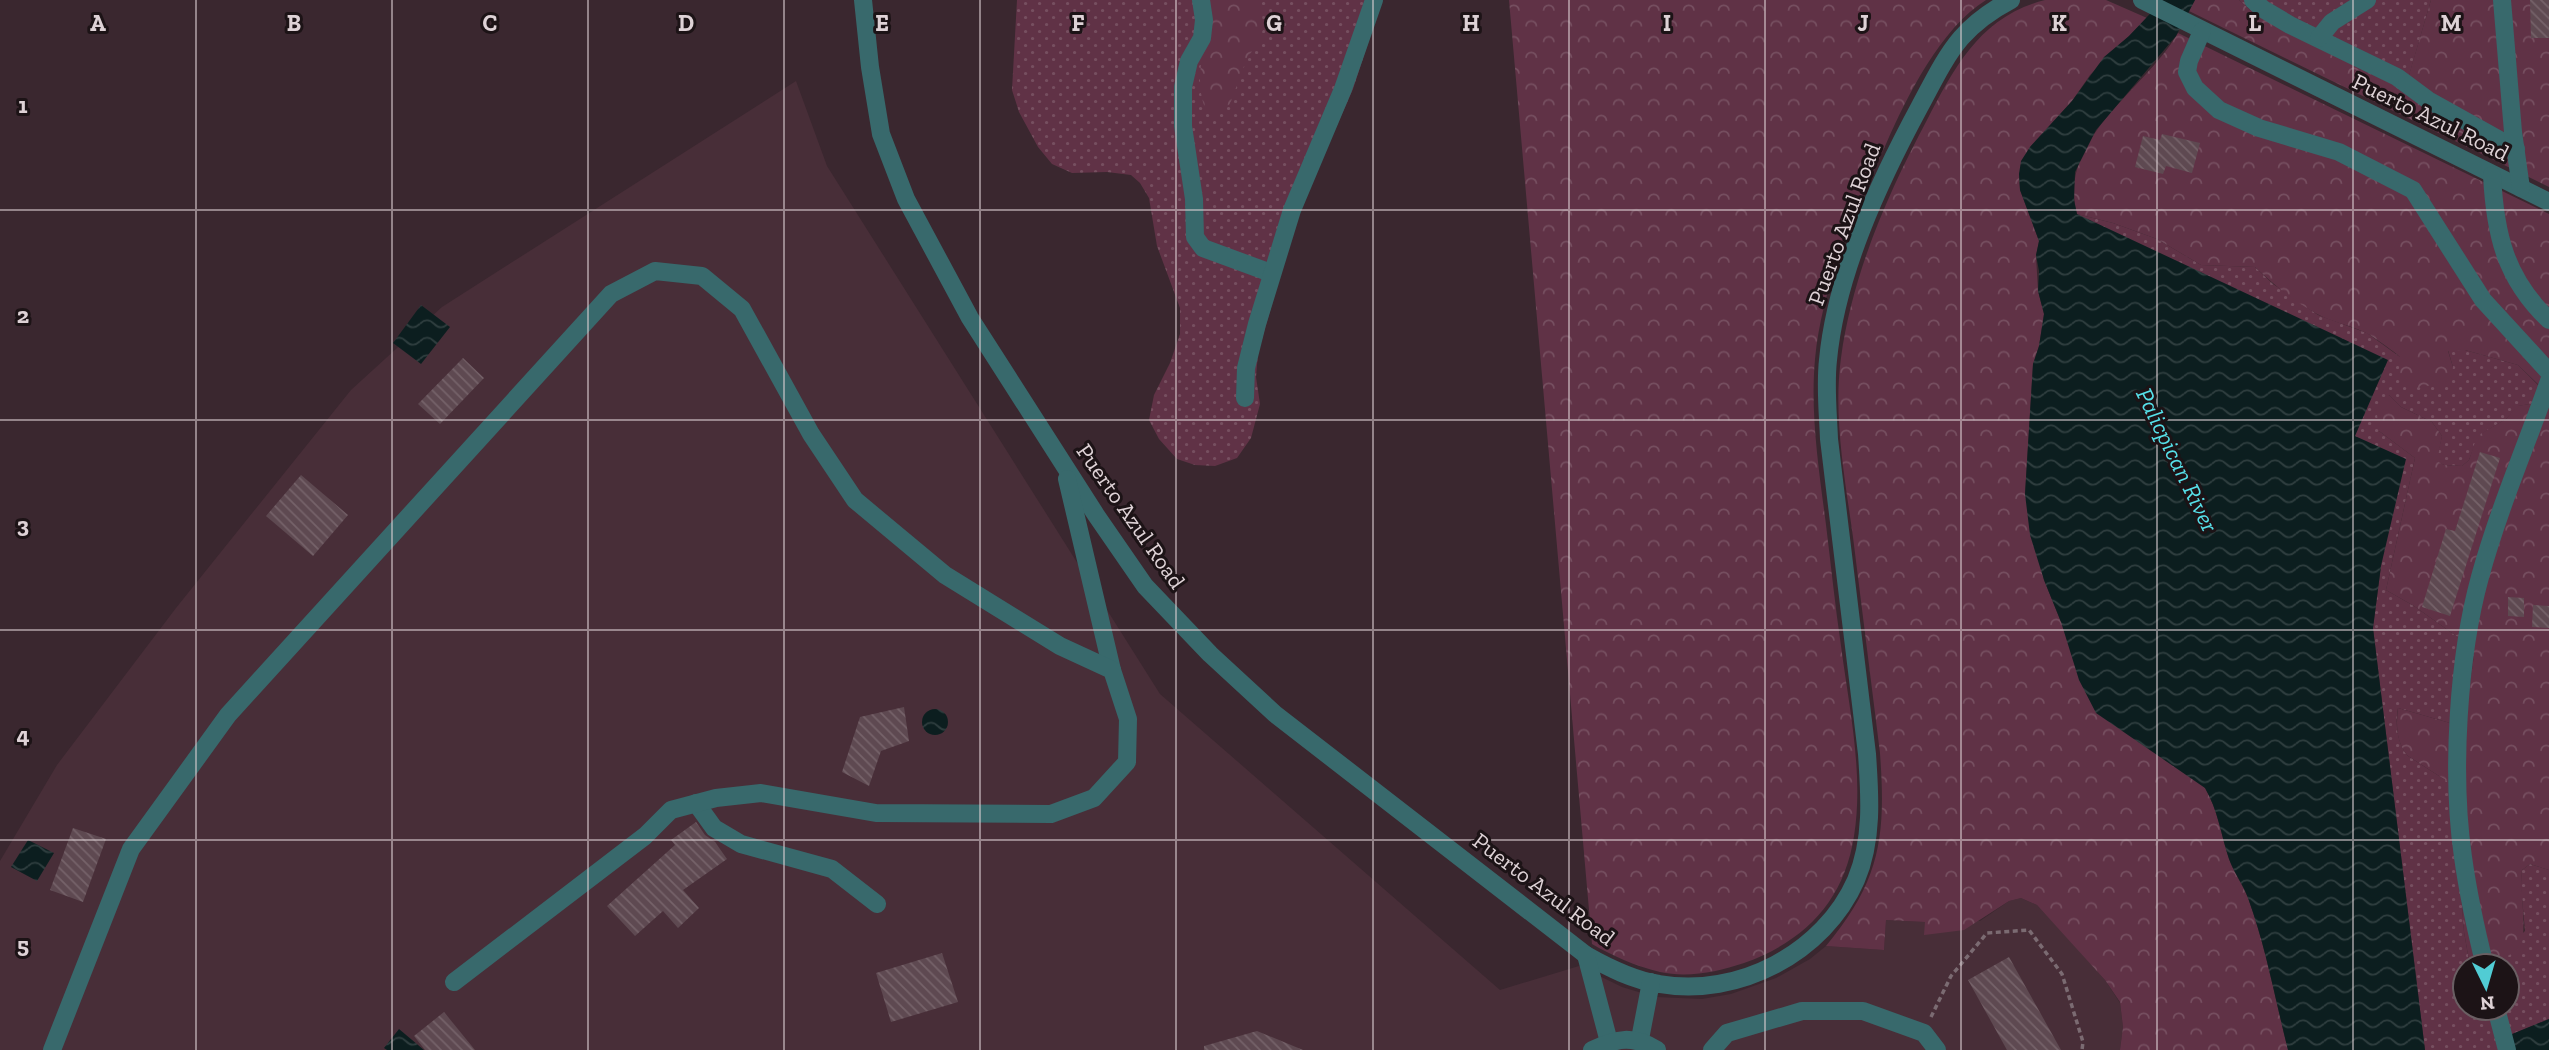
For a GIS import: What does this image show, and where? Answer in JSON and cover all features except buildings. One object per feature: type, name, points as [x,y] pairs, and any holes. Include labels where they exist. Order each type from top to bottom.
[{"type":"street","name":"Puerto Azul Road","points":[[863,0],[881,134],[906,199],[970,318],[1064,466],[1145,586],[1210,654],[1275,714],[1586,955],[1607,967],[1651,982],[1701,986],[1728,982],[1771,967],[1802,949],[1819,935],[1838,912],[1856,879],[1867,840],[1871,802],[1866,740],[1830,452],[1826,392],[1834,323],[1846,278],[1874,202],[1900,143],[1939,70],[1959,39],[1980,19],[2011,0]]},
{"type":"street","points":[[1201,0],[1204,20],[1202,38],[1189,61],[1183,87],[1183,126],[1194,199],[1195,237],[1203,248],[1271,273]]},
{"type":"street","points":[[1245,398],[1246,368],[1271,273],[1292,210],[1343,89],[1374,0]]},
{"type":"street","name":"Puerto Azul Road","points":[[2142,0],[2549,202]]},
{"type":"street","points":[[2253,0],[2290,25],[2397,77],[2428,100],[2516,149]]},
{"type":"street","points":[[2319,38],[2332,22],[2367,0]]},
{"type":"street","points":[[2502,0],[2521,188]]},
{"type":"street","points":[[2200,30],[2187,72],[2194,88],[2219,110],[2259,128],[2339,152],[2413,190],[2483,300],[2549,372]]},
{"type":"street","points":[[2492,175],[2496,226],[2506,262],[2521,288],[2549,320]]},
{"type":"street","points":[[52,1050],[131,849],[228,715],[611,294],[655,271],[702,276],[742,309],[811,434],[855,499],[945,575],[1060,646],[1112,670]]},
{"type":"street","points":[[2482,952],[2465,867],[2459,820],[2459,716],[2466,654],[2480,577],[2549,382]]},
{"type":"street","points":[[454,982],[645,836],[671,810],[716,798],[761,793],[876,813],[1051,814],[1094,798],[1127,762],[1128,719],[1112,670],[1064,466]]},
{"type":"street","points":[[696,803],[714,828],[741,844],[832,869],[877,904]]},
{"type":"street","points":[[1586,955],[1609,1042]]},
{"type":"street","points":[[1640,1039],[1651,982]]},
{"type":"street","points":[[1712,1050],[1727,1034],[1802,1011],[1863,1011],[1924,1033],[1937,1050]]},
{"type":"street","points":[[2500,1022],[2507,1050]]},
{"type":"street","points":[[1592,1050],[1609,1042],[1640,1039],[1657,1050]]},
{"type":"path","points":[[1924,1033],[1951,976],[1987,933],[2029,930],[2062,974],[2082,1050]]},
{"type":"shaded area","points":[[796,81],[827,166],[1160,694],[1500,990],[1579,966],[1622,987],[1655,997],[1702,999],[1731,994],[1776,978],[1810,959],[1826,946],[1884,950],[1886,920],[1980,921],[2009,901],[2021,898],[2037,905],[2070,940],[2105,980],[2120,1003],[2123,1027],[2120,1050],[0,1050],[0,861],[57,765],[176,608],[351,390],[442,307]]},
{"type":"green space","points":[[1017,0],[1382,0],[1353,89],[1298,213],[1258,353],[1256,377],[1260,404],[1251,438],[1237,458],[1215,466],[1195,465],[1177,459],[1159,439],[1149,420],[1154,395],[1170,363],[1180,334],[1180,308],[1157,246],[1149,198],[1140,183],[1131,175],[1107,172],[1072,173],[1052,164],[1038,147],[1019,112],[1012,90]]},
{"type":"green space","points":[[1206,0],[1261,0],[1263,29],[1259,42],[1247,58],[1230,104],[1220,112],[1212,113],[1205,108],[1200,85]]},
{"type":"green space","points":[[1509,0],[1986,0],[1970,12],[1940,45],[1904,105],[1842,249],[1832,276],[1819,331],[1814,380],[1816,442],[1856,765],[1857,813],[1849,859],[1831,899],[1803,930],[1766,954],[1713,971],[1692,974],[1660,972],[1624,960],[1592,944]]},
{"type":"green space","points":[[2045,0],[2106,0],[2147,18],[2090,75],[2072,101],[2030,147],[2019,174],[2020,190],[2039,241],[2036,256],[2038,291],[2044,314],[2033,364],[2025,494],[2044,580],[2061,622],[2205,788],[2229,859],[2246,893],[2254,917],[2288,1050],[2120,1050],[2123,1027],[2120,1002],[2105,980],[2037,905],[2021,898],[2009,901],[1964,930],[1924,935],[1925,922],[1886,920],[1884,950],[1826,946],[1858,900],[1869,878],[1876,856],[1882,809],[1880,753],[1839,425],[1839,380],[1846,327],[1863,265],[1886,206],[1948,81],[1972,46],[1987,31],[2004,18]]},
{"type":"green space","points":[[2195,0],[2239,0],[2256,15],[2404,92],[2431,0],[2549,0],[2549,187],[2189,11]]},
{"type":"green space","points":[[2239,0],[2431,0],[2404,93],[2256,15]]},
{"type":"green space","points":[[2178,33],[2549,214],[2549,870],[2530,864],[2522,870],[2523,929],[2521,948],[2514,952],[2468,952],[2453,785],[2408,756],[2399,739],[2398,708],[2457,725],[2464,723],[2474,656],[2472,648],[2466,643],[2414,606],[2386,590],[2415,458],[2379,431],[2376,406],[2389,395],[2401,407],[2432,422],[2442,436],[2437,461],[2444,465],[2462,466],[2469,460],[2477,436],[2506,419],[2517,406],[2536,403],[2541,387],[2518,365],[2465,350],[2448,351],[2453,367],[2451,383],[2410,388],[2399,377],[2400,357],[2393,351],[2367,333],[2309,309],[2285,293],[2255,267],[2201,265],[2157,239],[2113,223],[2077,214],[2074,187],[2080,162],[2091,138]]},
{"type":"green space","points":[[2077,214],[2113,223],[2157,239],[2201,265],[2255,267],[2273,284],[2318,315],[2367,333],[2400,357],[2453,367],[2448,350],[2465,350],[2518,365],[2541,388],[2536,403],[2518,406],[2506,419],[2478,436],[2469,460],[2462,466],[2444,465],[2436,461],[2442,436],[2432,422],[2401,407],[2389,395],[2379,431],[2415,458],[2386,590],[2414,606],[2466,643],[2472,648],[2474,656],[2464,724],[2457,725],[2398,708],[2397,720],[2399,739],[2408,756],[2453,785],[2468,952],[2451,952],[2451,1022],[2521,1022],[2521,952],[2503,952],[2525,931],[2522,870],[2530,864],[2549,870],[2549,1019],[2513,1034],[2511,1050],[2425,1050],[2373,628],[2381,566],[2355,436]]},
{"type":"water","name":"Palicpican River","points":[[2163,0],[2195,0],[2176,36],[2096,130],[2075,172],[2074,200],[2077,214],[2388,360],[2355,436],[2406,459],[2381,566],[2373,628],[2425,1050],[2288,1050],[2254,917],[2246,893],[2229,859],[2205,788],[2096,713],[2079,680],[2030,535],[2025,494],[2033,364],[2044,314],[2038,291],[2039,271],[2036,255],[2039,241],[2020,190],[2021,161],[2030,147],[2072,101],[2104,57],[2129,36]]},
{"type":"water","points":[[421,305],[450,327],[421,364],[393,343]]},
{"type":"water","points":[[935,709],[944,713],[948,722],[944,731],[935,735],[926,731],[922,722],[926,713]]},
{"type":"water","points":[[28,840],[54,853],[37,881],[11,867]]},
{"type":"water","points":[[2549,1019],[2549,1050],[2511,1050],[2512,1034]]},
{"type":"water","points":[[399,1029],[424,1050],[384,1048]]}]
